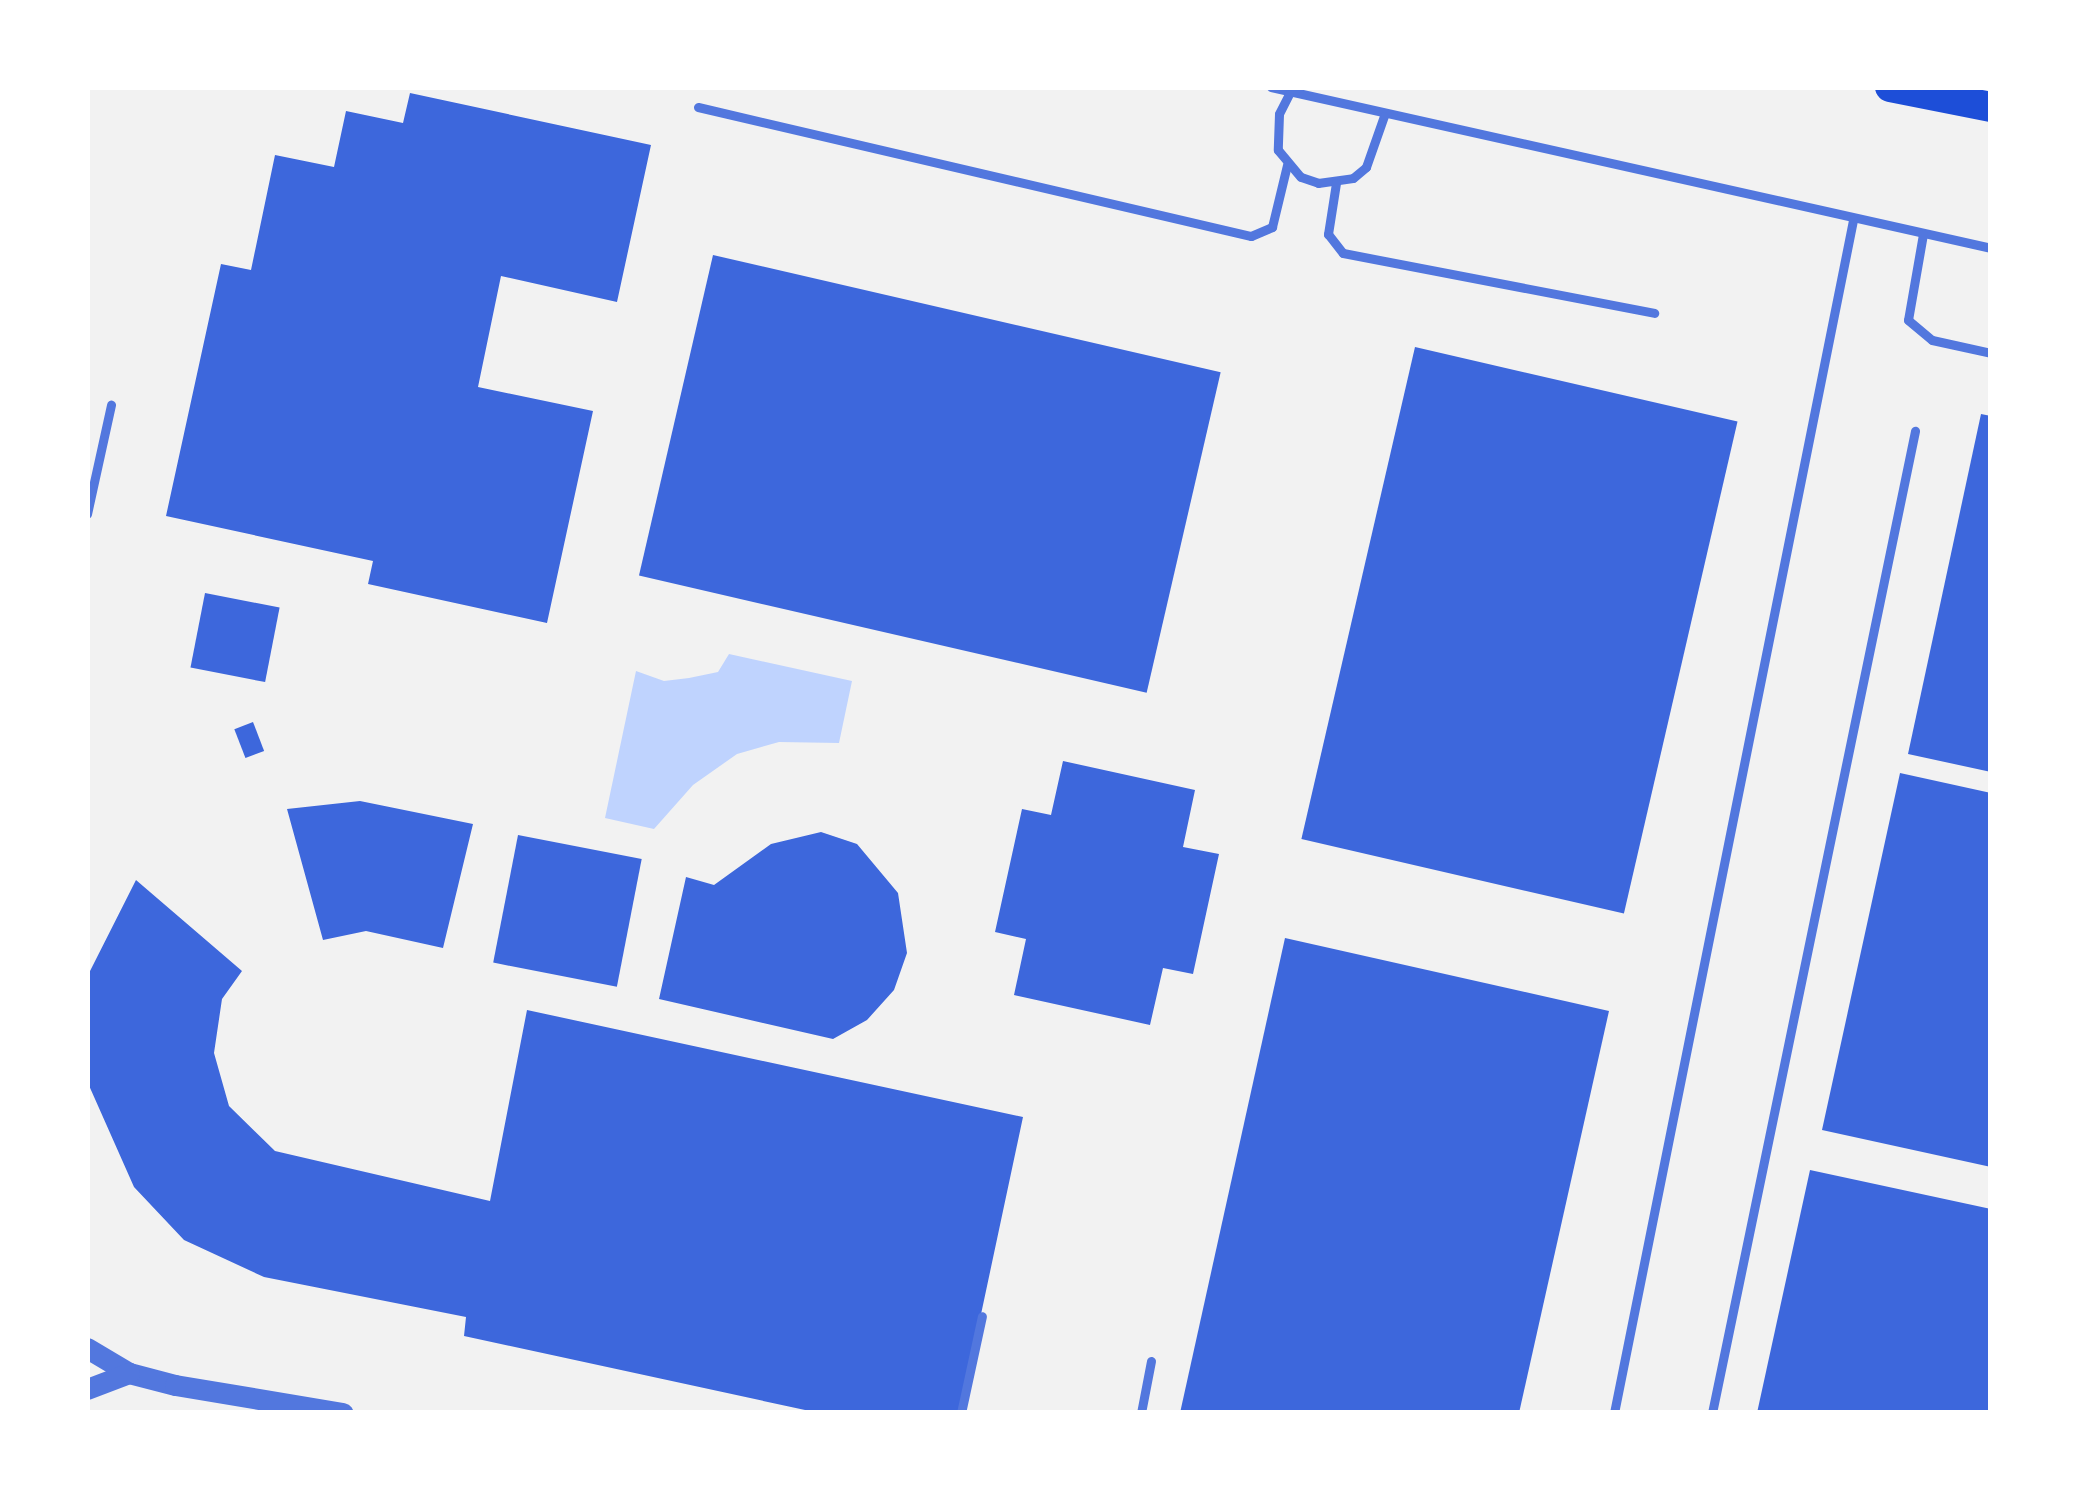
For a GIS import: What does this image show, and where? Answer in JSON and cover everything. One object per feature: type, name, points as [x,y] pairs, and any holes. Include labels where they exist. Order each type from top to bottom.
[{"type":"main road","points":[[1890,87],[1991,107]]},
{"type":"street","points":[[87,1348],[129,1373],[343,1413]]},
{"type":"street","points":[[87,1389],[129,1373]]},
{"type":"lane","points":[[1271,87],[1384,116],[1991,248]]},
{"type":"lane","points":[[698,107],[1251,236],[1272,227],[1287,165],[1276,131],[1288,94]]},
{"type":"lane","points":[[1287,165],[1318,183],[1336,183],[1366,167],[1384,116]]},
{"type":"lane","points":[[1336,183],[1328,234],[1342,253],[1654,314]]},
{"type":"lane","points":[[1614,1413],[1853,220]]},
{"type":"lane","points":[[1922,234],[1908,320],[1932,340],[1991,353]]},
{"type":"lane","points":[[87,514],[111,405]]},
{"type":"lane","points":[[1712,1413],[1915,431]]},
{"type":"lane","points":[[961,1413],[982,1316]]},
{"type":"lane","points":[[1141,1413],[1151,1361]]},
{"type":"water","points":[[729,654],[852,681],[839,743],[779,742],[737,754],[693,785],[654,829],[605,818],[636,671],[664,681],[689,678],[718,672]]},
{"type":"building","points":[[410,93],[651,145],[617,302],[501,276],[478,387],[593,411],[547,623],[368,584],[373,561],[166,516],[221,264],[251,270],[275,155],[334,167],[346,111],[403,123]]},
{"type":"building","points":[[713,255],[1221,372],[1147,693],[639,576]]},
{"type":"building","points":[[1415,347],[1738,421],[1624,914],[1301,839]]},
{"type":"building","points":[[1981,414],[1991,416],[1991,772],[1908,754]]},
{"type":"building","points":[[205,593],[280,608],[265,682],[190,668]]},
{"type":"building","points":[[253,722],[264,751],[245,758],[234,729]]},
{"type":"building","points":[[1063,761],[1195,790],[1183,847],[1219,854],[1193,974],[1163,968],[1150,1025],[1014,995],[1026,939],[995,932],[1022,809],[1051,815]]},
{"type":"building","points":[[1900,773],[1991,793],[1991,1167],[1822,1130]]},
{"type":"building","points":[[360,801],[473,824],[443,948],[366,931],[323,940],[287,809]]},
{"type":"building","points":[[821,832],[857,844],[898,893],[907,953],[894,990],[867,1020],[833,1039],[659,999],[686,877],[714,885],[771,844]]},
{"type":"building","points":[[518,835],[642,859],[617,987],[493,963]]},
{"type":"building","points":[[136,880],[242,971],[222,999],[214,1053],[229,1106],[275,1151],[490,1201],[527,1010],[1023,1117],[960,1413],[819,1413],[464,1336],[466,1317],[264,1277],[184,1240],[134,1187],[87,1081],[87,977]]},
{"type":"building","points":[[1285,938],[1609,1011],[1519,1413],[1180,1413]]},
{"type":"building","points":[[1810,1170],[1991,1209],[1991,1413],[1757,1413]]}]
